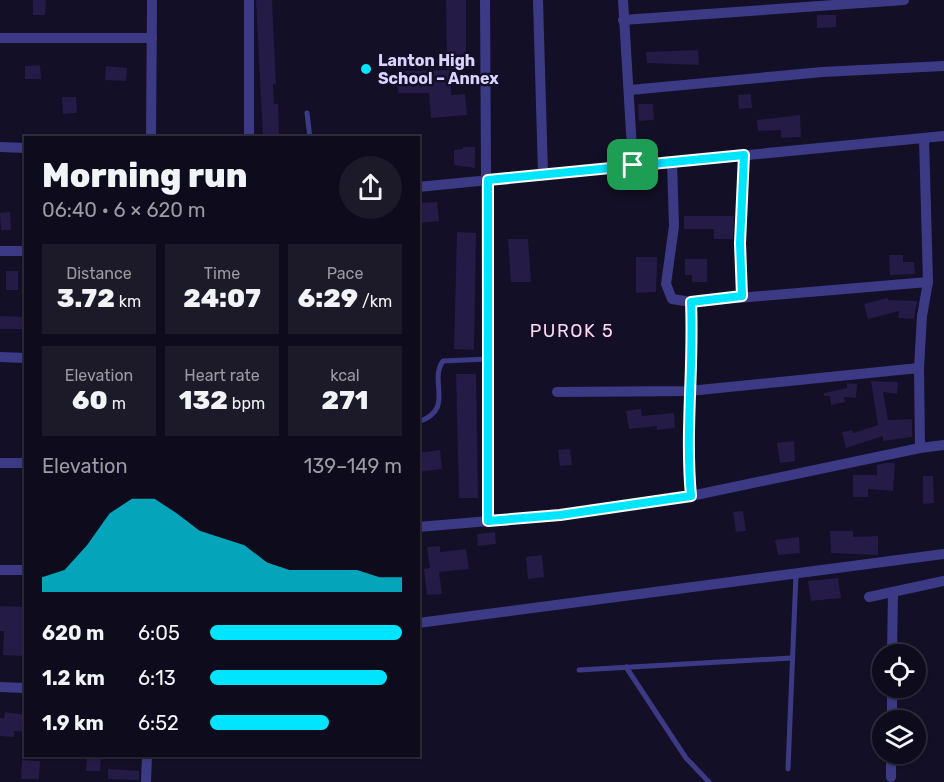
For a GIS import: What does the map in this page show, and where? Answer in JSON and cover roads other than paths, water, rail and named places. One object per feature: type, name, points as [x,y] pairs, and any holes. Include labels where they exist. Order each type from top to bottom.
[{"type":"street","points":[[151,136],[152,0]]},
{"type":"street","points":[[249,0],[249,136]]},
{"type":"street","points":[[485,0],[488,180],[488,521]]},
{"type":"street","points":[[538,0],[543,174]]},
{"type":"street","points":[[623,0],[633,165]]},
{"type":"street","points":[[623,20],[904,0]]},
{"type":"street","points":[[0,38],[152,38]]},
{"type":"street","points":[[630,90],[822,72],[944,66]]},
{"type":"street","points":[[420,187],[944,136]]},
{"type":"street","points":[[920,448],[919,368],[922,316],[928,282],[924,138]]},
{"type":"street","points":[[0,147],[24,148]]},
{"type":"street","points":[[742,296],[740,243],[744,155]]},
{"type":"street","points":[[672,162],[674,226],[666,284],[672,299],[691,302],[928,282]]},
{"type":"street","points":[[0,251],[24,251]]},
{"type":"street","points":[[691,302],[692,360],[687,427],[691,496]]},
{"type":"street","points":[[0,357],[24,358]]},
{"type":"street","points":[[557,392],[689,391],[919,368]]},
{"type":"street","points":[[420,527],[560,515],[691,496],[920,448],[944,446]]},
{"type":"street","points":[[0,463],[24,463]]},
{"type":"street","points":[[420,623],[944,554]]},
{"type":"street","points":[[0,570],[24,570]]},
{"type":"street","points":[[869,597],[944,581]]},
{"type":"street","points":[[892,644],[893,592]]},
{"type":"street","points":[[0,687],[24,688]]},
{"type":"street","points":[[146,782],[147,757]]},
{"type":"street","points":[[891,764],[891,777]]},
{"type":"lane","points":[[307,113],[310,136]]},
{"type":"lane","points":[[420,421],[430,418],[437,409],[440,370],[443,361],[488,359]]},
{"type":"lane","points":[[788,770],[796,573]]},
{"type":"lane","points":[[579,670],[792,658]]},
{"type":"lane","points":[[626,667],[686,758],[709,782]]},
{"type":"place","name":"Lanton High School – Annex","points":[[366,69]]},
{"type":"district","name":"PUROK 5","points":[[572,331]]}]
